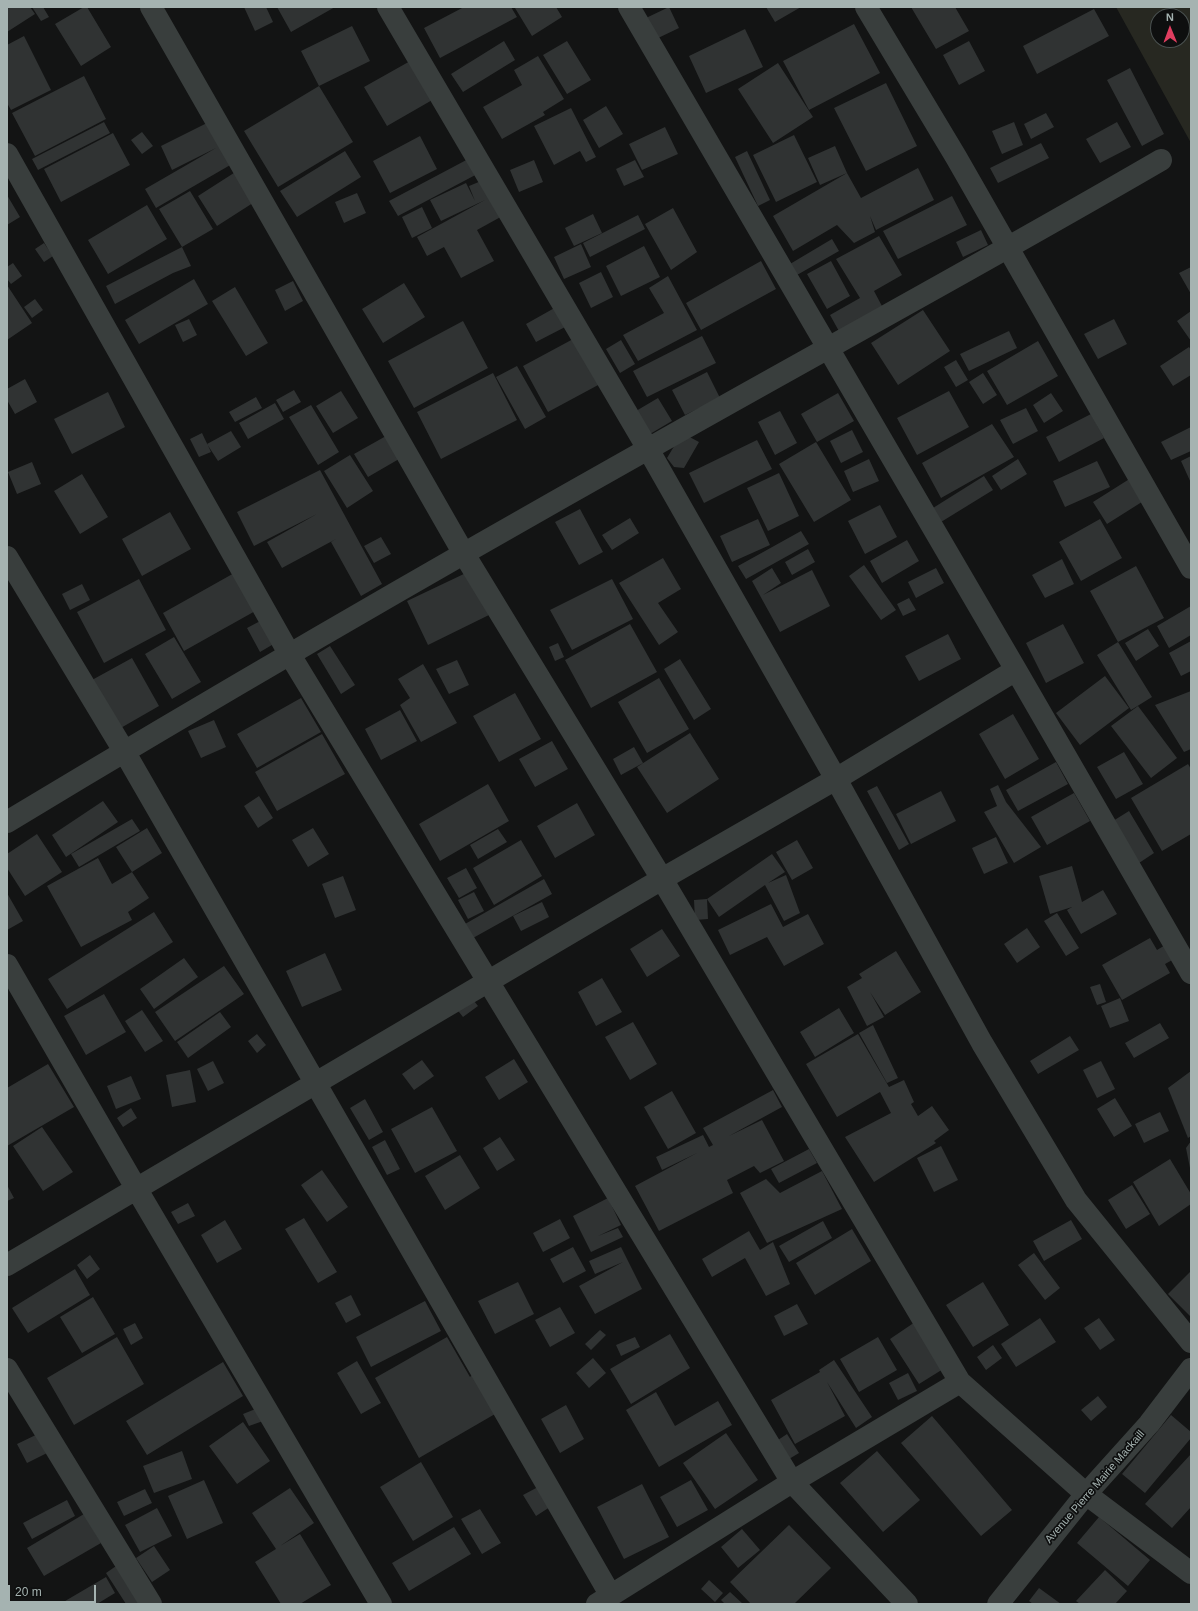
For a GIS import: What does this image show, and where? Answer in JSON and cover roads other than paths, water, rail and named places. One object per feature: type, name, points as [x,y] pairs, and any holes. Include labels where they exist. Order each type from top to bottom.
[{"type":"street","points":[[151,7],[464,554],[662,879],[960,1382],[1086,1494],[1191,1573]]},
{"type":"street","points":[[388,7],[648,449],[836,779],[982,1043],[1076,1200],[1191,1342]]},
{"type":"street","points":[[629,7],[1191,973]]},
{"type":"street","points":[[866,7],[1008,249],[1191,568]]},
{"type":"street","points":[[7,154],[290,655],[792,1482],[906,1604]]},
{"type":"street","points":[[7,822],[464,554],[827,348],[1008,249],[1161,160]]},
{"type":"street","points":[[7,557],[124,752],[316,1083],[604,1600],[792,1482],[960,1382]]},
{"type":"street","points":[[7,1265],[488,981],[836,779],[1016,670]]},
{"type":"street","points":[[7,964],[136,1188],[381,1604]]},
{"type":"street","points":[[7,1369],[151,1604]]},
{"type":"street","name":"Avenue Pierre Mairie Mackaill","points":[[998,1604],[1086,1494],[1149,1424],[1191,1370]]}]
